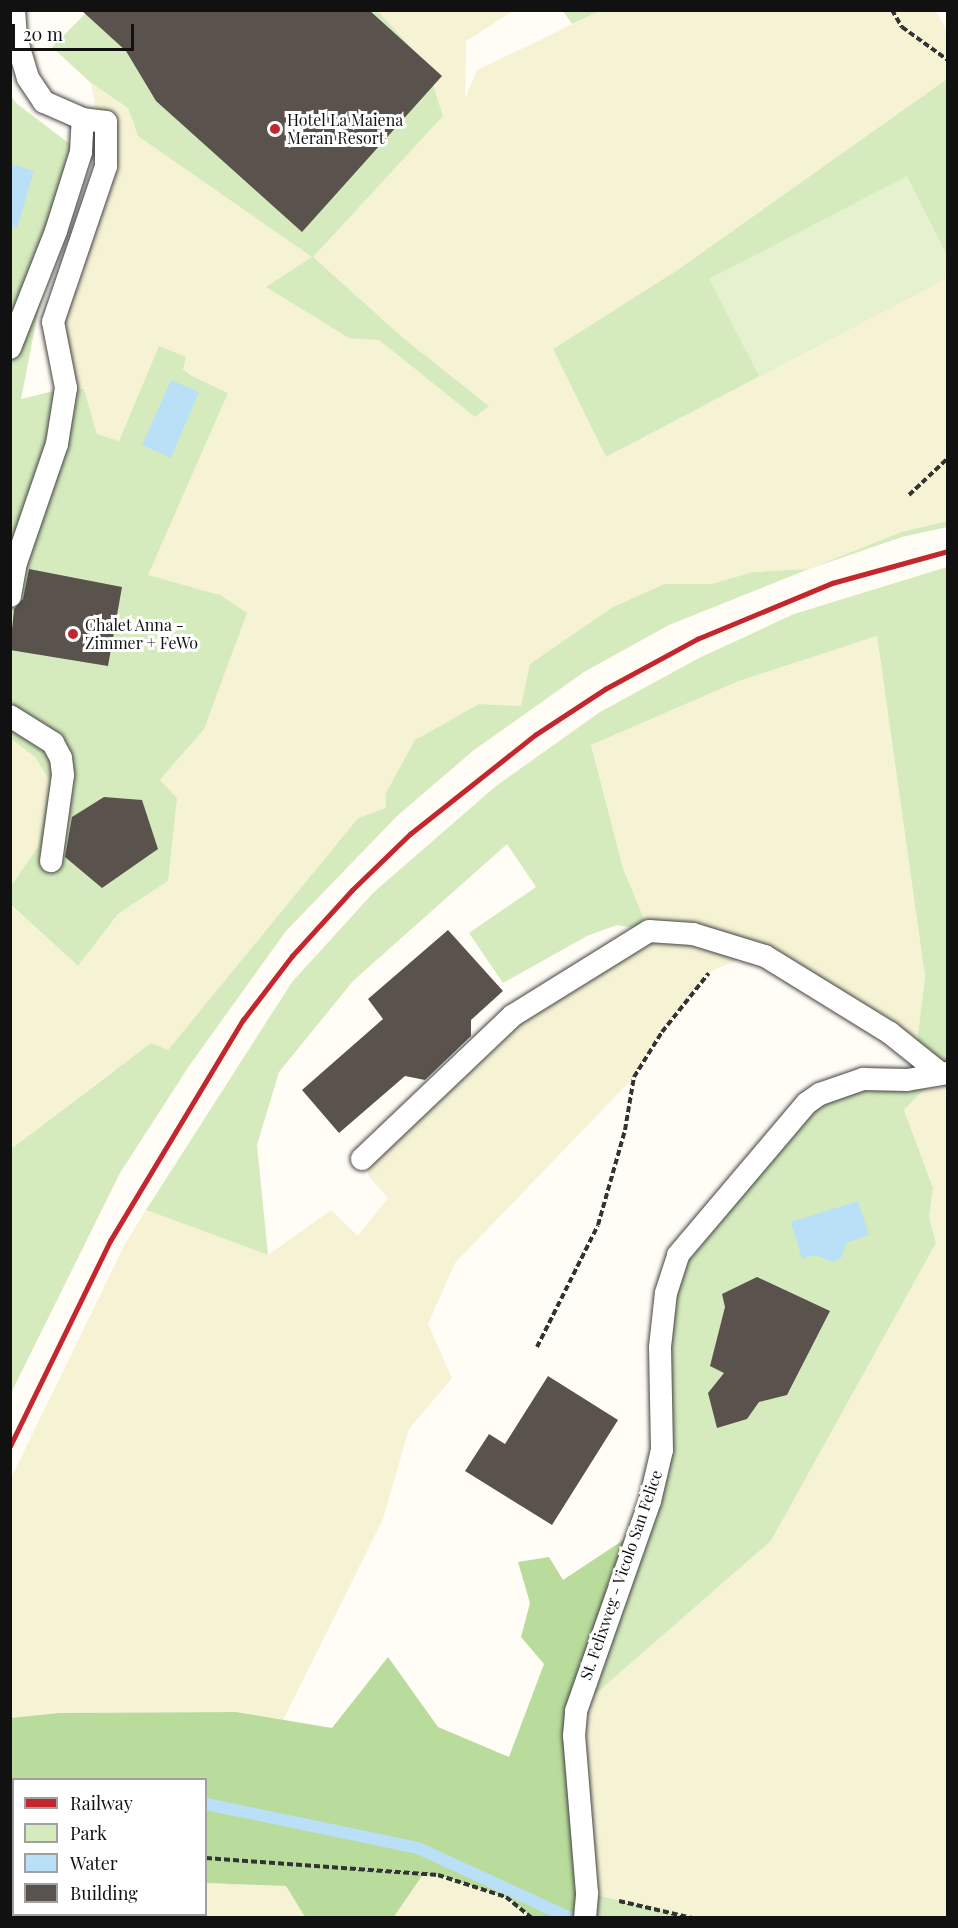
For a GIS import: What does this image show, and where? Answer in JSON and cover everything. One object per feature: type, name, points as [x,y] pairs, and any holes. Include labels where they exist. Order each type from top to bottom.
[{"type":"lane","points":[[10,596],[16,563],[57,444],[66,388],[53,322],[106,166],[106,122],[83,119],[44,102],[28,78],[16,38],[12,11]]},
{"type":"lane","points":[[10,348],[56,231],[81,152],[83,119]]},
{"type":"lane","points":[[10,716],[53,743],[61,758],[63,775],[51,861]]},
{"type":"lane","points":[[362,1159],[512,1016],[649,931],[693,934],[753,953],[890,1033],[944,1073]]},
{"type":"lane","name":"St. Felixweg - Vicolo San Felice","points":[[585,1917],[587,1893],[574,1736],[576,1711],[650,1501],[662,1450],[660,1347],[666,1293],[678,1255],[807,1103],[853,1082],[907,1080],[944,1073]]},
{"type":"path","points":[[892,10],[902,27],[948,60]]},
{"type":"path","points":[[909,495],[948,458]]},
{"type":"path","points":[[537,1347],[597,1225],[625,1130],[634,1077],[662,1032],[710,972],[753,953]]},
{"type":"path","points":[[207,1858],[438,1875],[506,1897],[532,1917]]},
{"type":"path","points":[[587,1893],[692,1917]]},
{"type":"shaded area","points":[[378,11],[513,11],[466,41],[465,98],[477,70],[600,11],[936,11],[947,31],[947,79],[676,271],[553,349],[606,457],[947,278],[947,521],[901,532],[809,569],[753,572],[711,584],[665,584],[521,706],[479,704],[386,808],[358,818],[168,1050],[113,1071],[11,1149],[10,905],[78,966],[118,914],[168,881],[160,780],[204,729],[220,595],[147,575],[228,393],[192,376],[159,347],[119,441],[97,434],[84,389],[66,388],[53,322],[106,166],[91,83],[128,108],[138,136],[426,64]],"holes":[[[402,337],[488,405],[474,416],[379,340]]]},
{"type":"shaded area","points":[[877,636],[925,978],[916,1051],[753,953],[710,972],[662,1032],[634,1077],[455,1263],[428,1324],[452,1378],[409,1429],[383,1519],[283,1720],[236,1712],[59,1713],[11,1718],[11,1478],[125,1244],[146,1210],[268,1255],[331,1210],[358,1236],[388,1198],[370,1178],[362,1159],[512,1016],[649,931],[623,868],[591,745],[739,681]]},
{"type":"shaded area","points":[[11,739],[35,757],[50,781],[38,847],[11,886]]},
{"type":"shaded area","points":[[940,1073],[947,1073],[947,1917],[692,1917],[587,1893],[576,1711],[771,1541],[936,1243],[929,1217],[933,1188],[904,1110]]},
{"type":"shaded area","points":[[10,1873],[12,1916],[207,1916],[207,1883],[286,1886],[305,1917],[11,1917]]},
{"type":"shaded area","points":[[438,1875],[506,1897],[532,1917],[393,1918],[422,1876]]},
{"type":"green space","points":[[88,11],[378,11],[426,64],[443,116],[313,257],[402,337],[489,406],[475,417],[379,340],[349,338],[266,287],[312,257],[138,136],[128,108],[91,83],[52,47]]},
{"type":"green space","points":[[563,11],[600,11],[572,24]]},
{"type":"green space","points":[[947,79],[947,278],[606,457],[553,349],[676,271]]},
{"type":"green space","points":[[10,95],[16,103],[71,145],[21,399],[66,388],[84,389],[97,434],[119,441],[159,346],[186,357],[183,369],[192,376],[228,393],[148,575],[220,595],[247,613],[204,729],[160,780],[177,798],[168,881],[118,914],[78,966],[11,905],[11,886],[38,847],[50,781],[35,757],[11,739]]},
{"type":"green space","points":[[907,176],[947,255],[947,278],[759,376],[709,279]]},
{"type":"green space","points":[[947,521],[947,527],[902,537],[809,569],[901,532]]},
{"type":"green space","points":[[947,567],[947,1073],[940,1073],[904,1110],[933,1188],[929,1217],[936,1243],[771,1541],[576,1711],[650,1501],[678,1255],[807,1103],[940,1072],[916,1051],[925,977],[877,636],[739,681],[591,745],[623,868],[649,931],[617,925],[587,936],[503,983],[469,933],[536,887],[507,844],[353,981],[279,1072],[257,1145],[268,1255],[146,1210],[292,982],[374,892],[496,786],[600,712],[699,658],[794,614]]},
{"type":"green space","points":[[809,569],[669,625],[584,672],[474,750],[397,816],[286,931],[189,1066],[120,1173],[11,1393],[11,1149],[151,1043],[168,1050],[358,818],[386,808],[386,793],[415,740],[479,704],[521,706],[530,664],[613,607],[665,584],[711,584],[753,572]]},
{"type":"green space","points":[[640,1529],[584,1685],[585,1917],[532,1917],[506,1897],[438,1875],[422,1876],[393,1918],[305,1917],[286,1886],[207,1883],[207,1778],[12,1778],[11,1873],[10,1718],[59,1713],[236,1712],[332,1728],[388,1657],[438,1727],[509,1757],[544,1664],[521,1637],[530,1603],[518,1562],[549,1557],[563,1580]]},
{"type":"green space","points":[[587,1893],[692,1917],[585,1918]]},
{"type":"water","points":[[11,164],[34,171],[17,228],[11,226]]},
{"type":"water","points":[[171,380],[199,392],[171,458],[142,445]]},
{"type":"water","points":[[858,1201],[869,1235],[846,1243],[841,1258],[833,1262],[815,1255],[802,1259],[791,1222]]},
{"type":"building","points":[[81,10],[369,10],[442,76],[302,232],[156,101],[126,51]]},
{"type":"building","points":[[29,569],[122,587],[108,666],[10,650],[14,609],[23,599]]},
{"type":"building","points":[[104,797],[142,800],[158,849],[102,888],[65,857],[72,817]]},
{"type":"building","points":[[448,930],[503,991],[471,1020],[471,1036],[425,1080],[405,1076],[339,1133],[302,1090],[383,1019],[368,999]]},
{"type":"building","points":[[757,1277],[830,1311],[787,1395],[759,1402],[747,1419],[717,1428],[708,1393],[724,1373],[710,1366],[725,1307],[722,1294]]},
{"type":"building","points":[[548,1376],[618,1420],[552,1525],[465,1471],[489,1434],[505,1444]]},
{"type":"waterway","points":[[207,1804],[418,1848],[570,1918]]},
{"type":"railway","points":[[10,1446],[110,1241],[243,1020],[292,956],[352,890],[410,834],[535,735],[605,689],[697,639],[832,583],[948,551]]},
{"type":"place","name":"Hotel La Maiena Meran Resort","points":[[275,129]]},
{"type":"place","name":"Chalet Anna - Zimmer + FeWo","points":[[73,634]]}]
